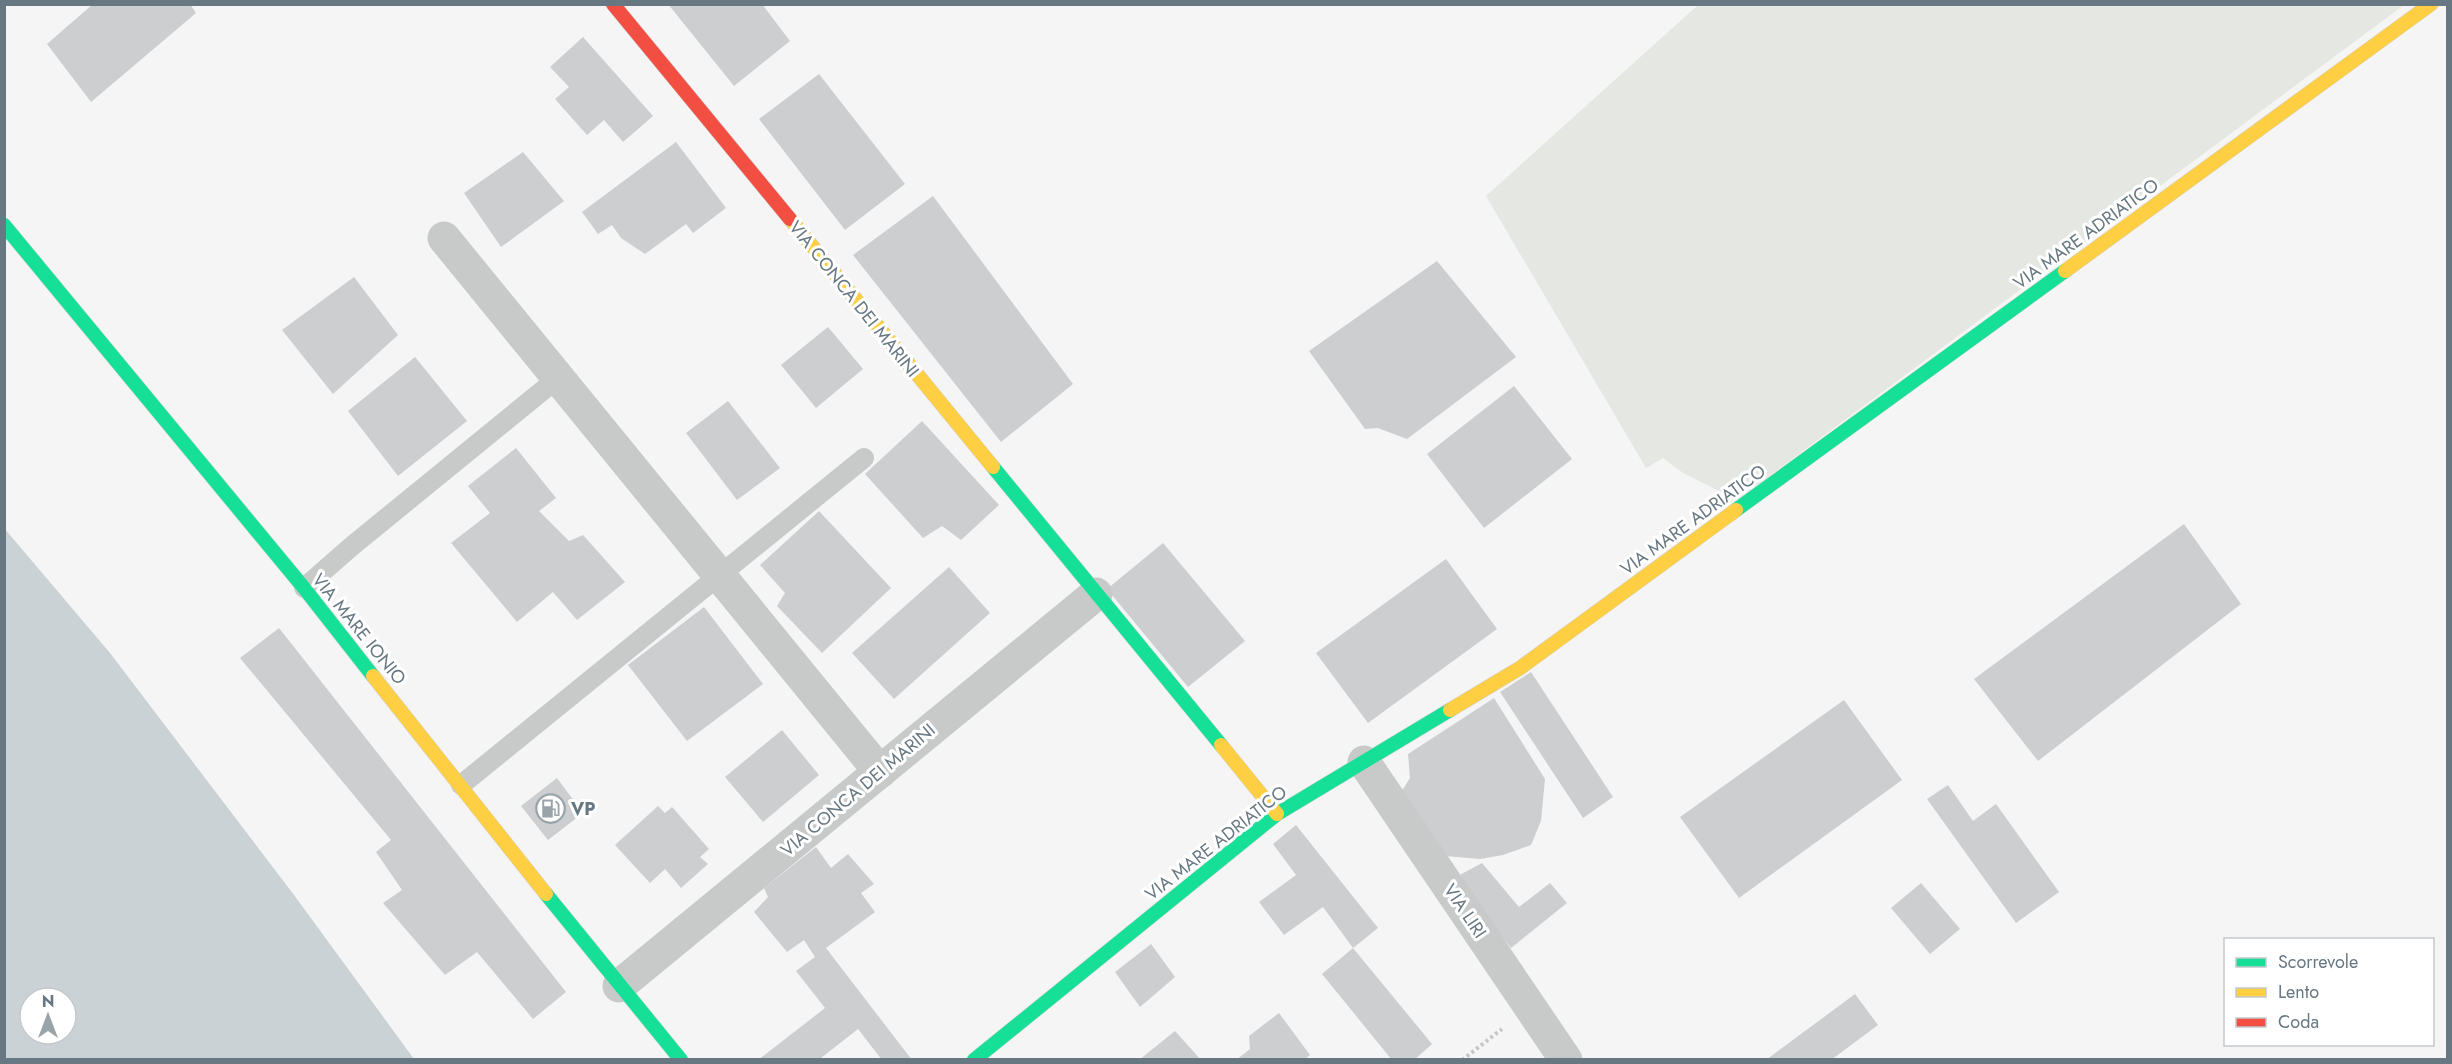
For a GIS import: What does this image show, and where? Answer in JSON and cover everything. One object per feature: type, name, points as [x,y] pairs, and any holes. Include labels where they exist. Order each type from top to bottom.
[{"type":"street","name":"VIA CONCA DEI MARINI","points":[[613,4],[1277,814]]},
{"type":"street","name":"VIA MARE ADRIATICO","points":[[974,1059],[1277,814],[1520,668],[2432,4]]},
{"type":"street","name":"VIA MARE IONIO","points":[[4,225],[304,588],[619,986],[681,1059]]},
{"type":"street","points":[[444,238],[880,772]]},
{"type":"street","name":"VIA CONCA DEI MARINI","points":[[619,986],[1096,594]]},
{"type":"street","name":"VIA LIRI","points":[[1364,762],[1566,1059]]},
{"type":"lane","points":[[304,588],[558,378]]},
{"type":"lane","points":[[461,785],[864,458]]},
{"type":"path","points":[[1462,1059],[1531,1008]]},
{"type":"shaded area","points":[[1698,5],[2404,5],[1737,500],[1683,473],[1663,458],[1646,468],[1486,196]]},
{"type":"shaded area","points":[[4,528],[110,653],[294,895],[414,1059],[5,1059]]},
{"type":"building","points":[[93,4],[190,4],[196,13],[91,102],[47,44]]},
{"type":"building","points":[[668,4],[762,4],[790,41],[734,86]]},
{"type":"building","points":[[583,37],[653,116],[623,142],[604,120],[587,135],[555,99],[569,87],[550,67]]},
{"type":"building","points":[[819,74],[905,184],[845,230],[759,119]]},
{"type":"building","points":[[676,142],[726,208],[693,233],[686,224],[645,254],[621,238],[612,225],[598,234],[582,212]]},
{"type":"building","points":[[523,152],[564,201],[501,247],[464,193]]},
{"type":"building","points":[[933,196],[1073,384],[1001,442],[853,255]]},
{"type":"building","points":[[1437,261],[1516,357],[1407,439],[1378,428],[1365,429],[1309,351]]},
{"type":"building","points":[[354,277],[398,335],[333,394],[282,330]]},
{"type":"building","points":[[828,327],[863,369],[816,408],[781,365]]},
{"type":"building","points":[[415,357],[467,421],[398,476],[348,411]]},
{"type":"building","points":[[1514,386],[1572,459],[1484,528],[1427,454]]},
{"type":"building","points":[[728,401],[780,468],[737,500],[686,433]]},
{"type":"building","points":[[922,421],[999,505],[961,540],[942,526],[923,538],[865,474]]},
{"type":"building","points":[[516,448],[556,498],[539,511],[569,541],[583,535],[625,582],[577,620],[553,592],[517,622],[451,543],[490,513],[468,486]]},
{"type":"building","points":[[819,511],[891,588],[822,653],[777,606],[785,593],[760,565]]},
{"type":"building","points":[[2184,524],[2241,604],[2038,761],[1974,679]]},
{"type":"building","points":[[1163,543],[1245,641],[1188,687],[1107,589]]},
{"type":"building","points":[[1446,559],[1497,629],[1368,723],[1316,653]]},
{"type":"building","points":[[949,567],[990,613],[894,699],[852,653]]},
{"type":"building","points":[[704,607],[763,684],[687,741],[628,665]]},
{"type":"building","points":[[279,628],[566,992],[533,1019],[477,952],[445,975],[383,903],[402,890],[376,852],[391,840],[240,658]]},
{"type":"building","points":[[1531,672],[1613,797],[1583,818],[1500,692]]},
{"type":"building","points":[[1494,698],[1545,779],[1541,821],[1531,845],[1503,855],[1480,859],[1445,856],[1398,797],[1410,778],[1408,754]]},
{"type":"building","points":[[1844,700],[1902,780],[1739,898],[1680,817]]},
{"type":"building","points":[[782,730],[819,775],[763,822],[725,777]]},
{"type":"building","points":[[557,778],[583,813],[548,840],[521,806]]},
{"type":"building","points":[[1948,785],[1973,821],[1996,804],[2059,892],[2016,923],[1927,799]]},
{"type":"building","points":[[658,806],[665,813],[672,807],[709,849],[700,857],[708,864],[681,888],[665,869],[650,883],[615,845]]},
{"type":"building","points":[[1296,825],[1378,928],[1353,948],[1323,907],[1284,935],[1259,902],[1296,875],[1273,844]]},
{"type":"building","points":[[816,847],[831,868],[848,854],[874,884],[861,893],[875,912],[826,948],[912,1060],[882,1060],[858,1029],[821,1058],[822,1060],[758,1060],[825,1008],[796,971],[815,957],[804,940],[787,952],[754,912],[768,897],[764,888]]},
{"type":"building","points":[[1482,863],[1519,907],[1550,883],[1567,903],[1511,948],[1454,878]]},
{"type":"building","points":[[1921,883],[1960,929],[1930,954],[1891,908]]},
{"type":"building","points":[[1151,944],[1175,977],[1140,1007],[1115,972]]},
{"type":"building","points":[[1353,948],[1432,1044],[1414,1060],[1392,1060],[1322,974]]},
{"type":"building","points":[[1855,994],[1878,1025],[1831,1060],[1766,1060]]},
{"type":"building","points":[[1279,1013],[1310,1055],[1304,1060],[1236,1060],[1250,1049],[1249,1036]]},
{"type":"building","points":[[1175,1031],[1201,1060],[1139,1060]]},
{"type":"traffic: fast","points":[[4,225],[304,588],[373,676]]},
{"type":"traffic: fast","points":[[1736,510],[2065,271]]},
{"type":"traffic: fast","points":[[993,467],[1221,745]]},
{"type":"traffic: fast","points":[[974,1060],[1277,814],[1450,710]]},
{"type":"traffic: fast","points":[[546,894],[681,1060]]},
{"type":"traffic: slow","points":[[2065,271],[2431,4]]},
{"type":"traffic: slow","points":[[790,219],[993,467]]},
{"type":"traffic: slow","points":[[1450,710],[1520,668],[1736,510]]},
{"type":"traffic: slow","points":[[373,676],[546,894]]},
{"type":"traffic: slow","points":[[1221,745],[1277,814]]},
{"type":"traffic: jam","points":[[613,4],[790,219]]},
{"type":"place","name":"VP","points":[[550,809]]}]
